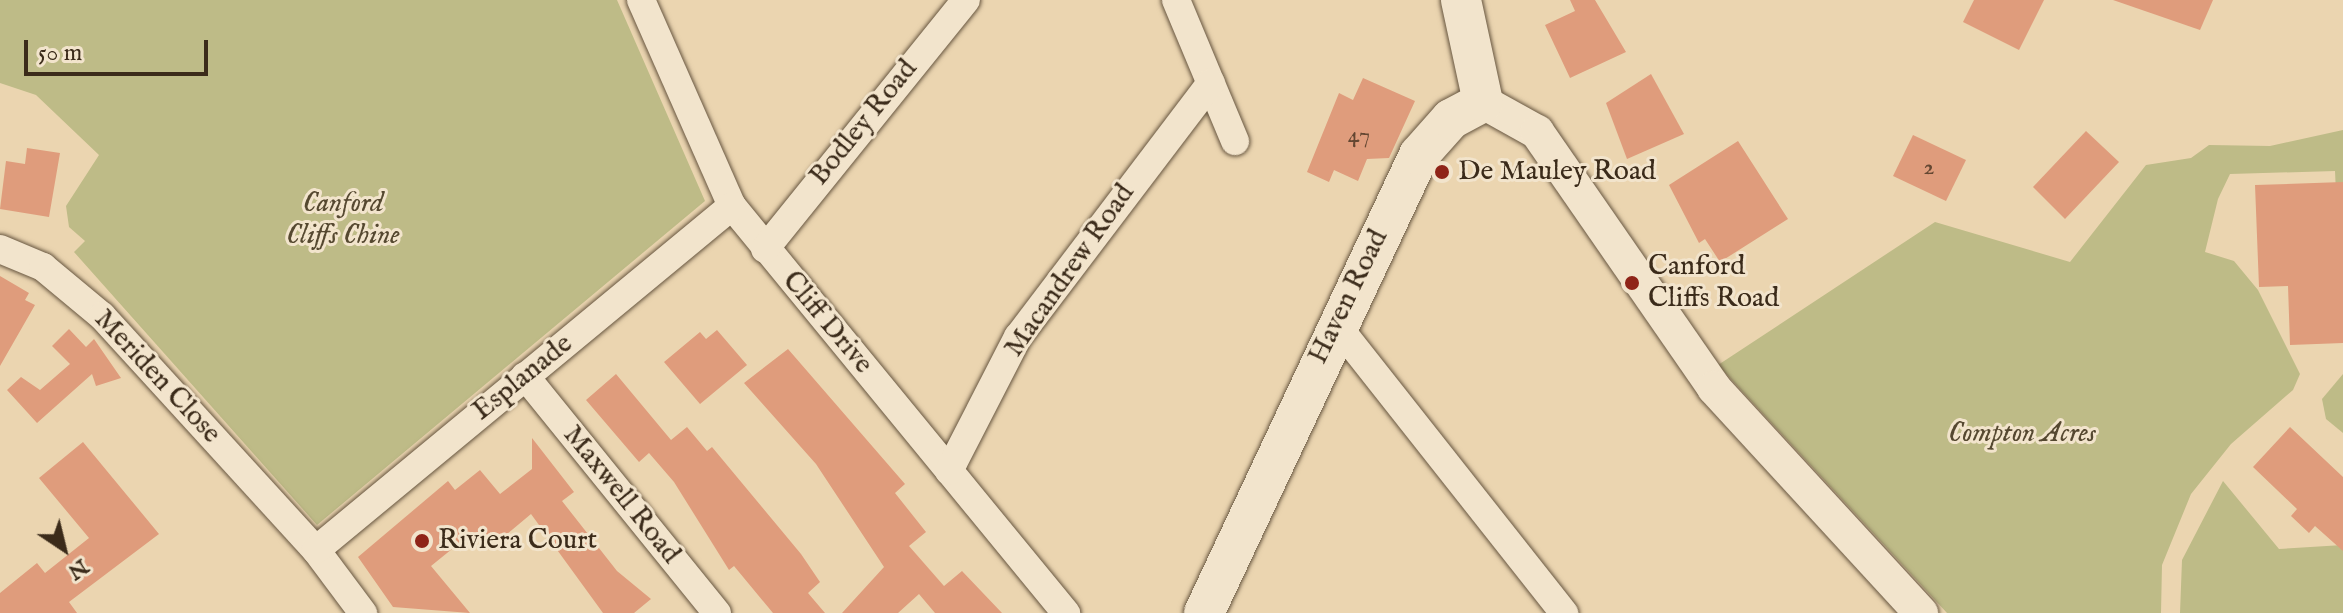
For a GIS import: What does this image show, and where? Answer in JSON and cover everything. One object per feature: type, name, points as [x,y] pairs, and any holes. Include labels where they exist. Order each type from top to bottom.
[{"type":"main road","points":[[1461,0],[1483,102]]},
{"type":"main road","name":"Haven Road","points":[[1204,613],[1335,323],[1419,155],[1451,119],[1483,102]]},
{"type":"street","name":"Bodley Road","points":[[765,249],[966,0]]},
{"type":"street","points":[[1176,0],[1235,141]]},
{"type":"street","name":"Cliff Drive","points":[[642,1],[732,206],[1066,613]]},
{"type":"street","name":"Macandrew Road","points":[[949,471],[1018,337],[1211,83]]},
{"type":"street","points":[[1483,102],[1537,132],[1714,388],[1921,613]]},
{"type":"street","name":"Esplanade","points":[[316,550],[732,206]]},
{"type":"street","name":"Meriden Close","points":[[0,249],[43,267],[102,316],[316,550],[363,613]]},
{"type":"street","points":[[1335,323],[1564,613]]},
{"type":"street","name":"Maxwell Road","points":[[525,376],[717,613]]},
{"type":"green space","name":"Canford Cliffs Chine","points":[[0,0],[617,0],[705,201],[317,525],[74,252],[85,241],[69,227],[66,206],[99,155],[36,95],[0,83]]},
{"type":"green space","name":"Compton Acres","points":[[2343,130],[2343,192],[2336,193],[2335,171],[2230,174],[2218,199],[2205,252],[2234,261],[2258,290],[2300,374],[2293,390],[2231,444],[2191,494],[2162,565],[2161,613],[1947,613],[1718,365],[1935,222],[2070,262],[2146,165],[2191,158],[2209,145],[2270,146]]},
{"type":"green space","points":[[2343,374],[2343,433],[2326,419],[2322,399]]},
{"type":"green space","points":[[2223,481],[2279,549],[2343,545],[2343,613],[2180,613],[2182,560]]},
{"type":"building","points":[[1570,0],[1595,0],[1626,52],[1570,78],[1545,25],[1575,11]]},
{"type":"building","points":[[1974,0],[2044,0],[2019,50],[1963,22]]},
{"type":"building","points":[[2113,0],[2213,0],[2200,30]]},
{"type":"building","points":[[1651,74],[1684,134],[1627,159],[1606,103]]},
{"type":"building","points":[[1363,78],[1415,101],[1389,158],[1367,159],[1358,181],[1334,170],[1329,182],[1307,172],[1339,93],[1353,100]]},
{"type":"building","points":[[2086,131],[2119,162],[2065,219],[2033,187]]},
{"type":"building","points":[[1913,135],[1966,160],[1946,201],[1893,176]]},
{"type":"building","points":[[1738,141],[1788,219],[1720,262],[1705,239],[1699,243],[1669,185]]},
{"type":"building","points":[[27,148],[60,153],[49,217],[0,209],[6,161],[25,164]]},
{"type":"building","points":[[2343,182],[2343,343],[2290,345],[2288,286],[2259,287],[2255,185]]},
{"type":"building","points":[[0,276],[29,293],[25,300],[35,305],[0,366]]},
{"type":"building","points":[[69,329],[86,347],[94,339],[121,378],[96,386],[92,374],[37,423],[7,390],[21,377],[40,390],[70,364],[52,346]]},
{"type":"building","points":[[717,330],[747,365],[700,404],[664,362],[700,332],[706,339]]},
{"type":"building","points":[[788,349],[905,484],[895,493],[926,532],[909,546],[944,586],[962,571],[1002,613],[935,613],[919,594],[898,613],[842,613],[884,567],[816,464],[744,383]]},
{"type":"building","points":[[616,374],[671,440],[687,427],[707,451],[712,447],[801,554],[820,582],[808,593],[825,613],[773,613],[734,566],[729,570],[674,482],[649,453],[639,462],[586,400]]},
{"type":"building","points":[[2290,427],[2343,477],[2343,551],[2315,526],[2309,533],[2291,516],[2297,509],[2253,467]]},
{"type":"building","points":[[532,438],[574,492],[562,501],[617,571],[651,599],[634,613],[603,613],[531,514],[488,550],[473,532],[431,566],[470,613],[393,607],[358,557],[448,481],[455,490],[480,470],[500,494],[532,469]]},
{"type":"building","points":[[83,442],[159,534],[69,602],[77,613],[0,613],[0,593],[37,563],[45,573],[89,538],[39,478]]},
{"type":"place","name":"De Mauley Road","points":[[1442,172]]},
{"type":"place","name":"Canford Cliffs Road","points":[[1632,283]]},
{"type":"place","name":"Riviera Court","points":[[422,541]]}]
